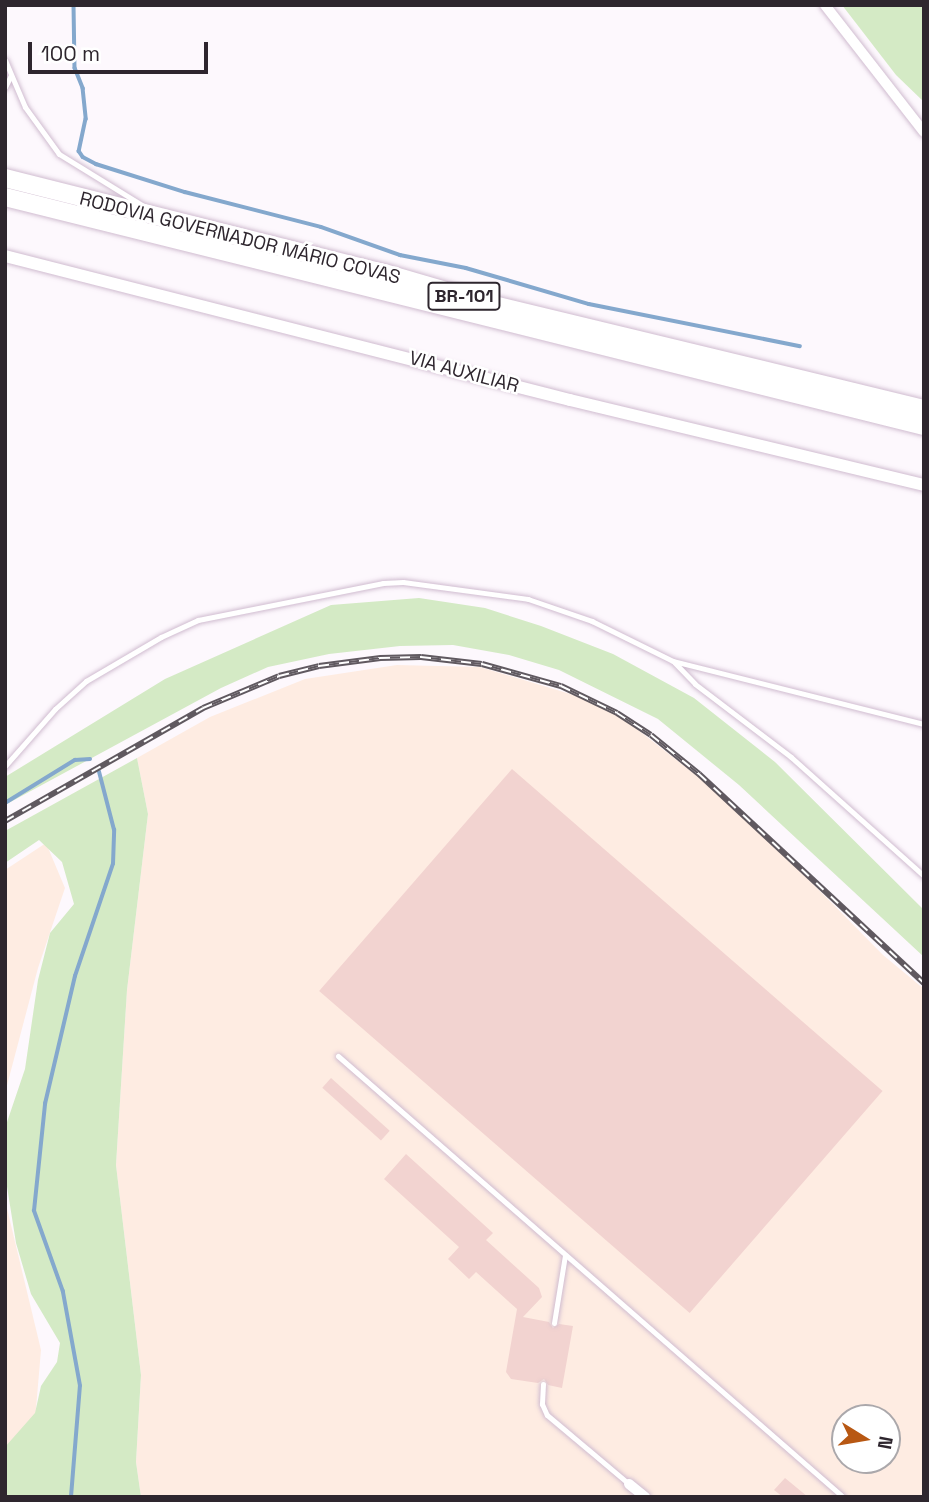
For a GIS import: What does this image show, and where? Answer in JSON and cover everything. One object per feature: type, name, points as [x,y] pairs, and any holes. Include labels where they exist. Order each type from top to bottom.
[{"type":"highway","name":"RODOVIA GOVERNADOR MÁRIO COVAS","points":[[5,178],[169,221],[384,272],[494,304],[924,409]]},
{"type":"highway","name":"RODOVIA GOVERNADOR MÁRIO COVAS","points":[[5,197],[924,426]]},
{"type":"street","points":[[825,5],[924,132]]},
{"type":"street","name":"VIA AUXILIAR","points":[[5,256],[570,400],[924,485]]},
{"type":"street","points":[[629,1483],[645,1497]]},
{"type":"lane","points":[[5,60],[25,107],[59,154],[169,221]]},
{"type":"lane","points":[[5,87],[11,75]]},
{"type":"lane","points":[[5,766],[55,709],[86,681],[161,637],[198,620],[383,583],[403,582],[528,599],[592,621],[673,661],[924,724]]},
{"type":"lane","points":[[673,661],[695,684],[791,757],[924,876]]},
{"type":"lane","points":[[338,1056],[843,1497]]},
{"type":"lane","points":[[554,1322],[565,1255]]},
{"type":"lane","points":[[543,1384],[542,1404],[547,1415],[629,1483]]},
{"type":"shaded area","points":[[397,665],[480,667],[577,696],[624,719],[737,807],[883,955],[924,989],[924,1497],[141,1497],[136,1462],[141,1375],[116,1165],[127,990],[148,814],[137,758],[210,717],[305,679]]},
{"type":"shaded area","points":[[46,843],[65,888],[38,968],[5,1093],[5,870]]},
{"type":"shaded area","points":[[5,1200],[41,1350],[35,1420],[5,1447]]},
{"type":"green space","points":[[842,5],[924,5],[924,102],[896,75]]},
{"type":"green space","points":[[419,598],[485,608],[541,626],[613,654],[694,698],[775,762],[924,910],[924,957],[739,785],[658,719],[559,670],[509,655],[453,645],[400,646],[329,654],[268,667],[221,688],[5,805],[5,777],[165,679],[331,605]]},
{"type":"green space","points":[[137,758],[148,814],[127,990],[116,1165],[141,1375],[136,1462],[141,1497],[5,1497],[5,1447],[35,1413],[41,1386],[57,1362],[60,1343],[31,1294],[16,1243],[5,1174],[5,1128],[25,1069],[38,980],[50,933],[74,904],[62,862],[39,840],[5,863],[5,831]]},
{"type":"building","points":[[512,769],[883,1091],[690,1313],[319,991]]},
{"type":"building","points":[[331,1078],[390,1131],[381,1141],[322,1088]]},
{"type":"building","points":[[406,1154],[493,1233],[486,1240],[539,1288],[542,1297],[523,1317],[549,1322],[553,1328],[559,1324],[573,1326],[562,1388],[548,1385],[544,1379],[538,1383],[511,1379],[506,1372],[517,1309],[476,1272],[469,1279],[448,1259],[459,1247],[384,1179]]},
{"type":"building","points":[[785,1478],[808,1497],[783,1497],[774,1490]]},
{"type":"waterway","points":[[74,5],[75,68],[83,88],[86,119],[79,151],[83,157],[96,164],[185,192],[321,227],[400,255],[466,268],[589,304],[800,346]]},
{"type":"waterway","points":[[5,803],[75,760],[90,759]]},
{"type":"waterway","points":[[71,1497],[80,1386],[63,1292],[34,1211],[45,1104],[75,976],[113,864],[114,830],[99,772]]},
{"type":"railway","points":[[5,821],[203,708],[279,676],[319,666],[380,658],[421,657],[482,664],[561,686],[617,713],[651,735],[699,774],[924,983]]}]
